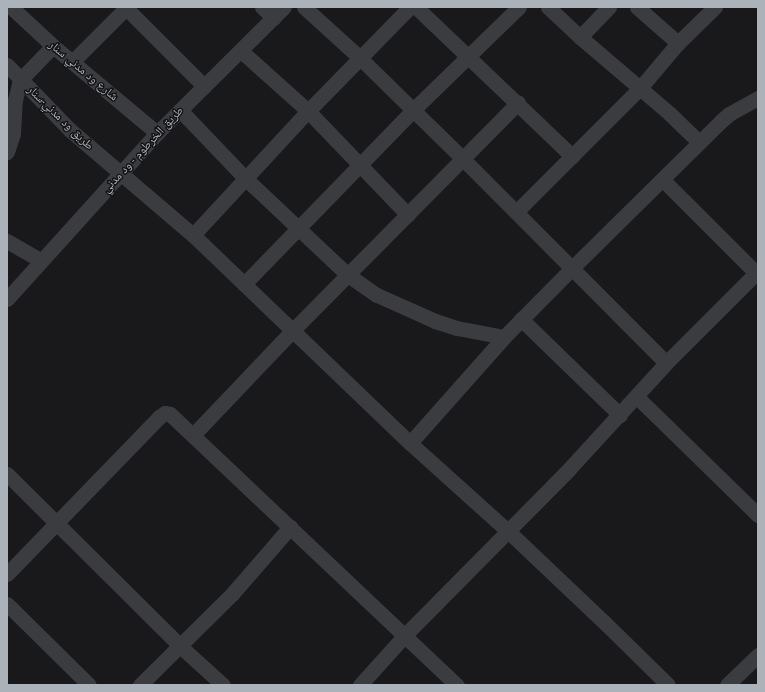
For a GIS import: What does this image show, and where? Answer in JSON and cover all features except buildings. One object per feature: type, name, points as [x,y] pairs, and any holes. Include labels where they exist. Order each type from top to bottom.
[{"type":"street","name":"شارع ود مدني سنار","points":[[11,7],[53,46],[157,133]]},
{"type":"street","points":[[72,62],[125,7],[204,86]]},
{"type":"street","points":[[262,7],[274,18]]},
{"type":"street","name":"طريق الخرطوم - ود مدني","points":[[7,298],[157,133],[284,7]]},
{"type":"street","points":[[304,7],[360,58],[464,160],[666,363]]},
{"type":"street","points":[[193,235],[308,111],[410,7]]},
{"type":"street","points":[[416,7],[572,156]]},
{"type":"street","points":[[244,284],[413,110],[519,7]]},
{"type":"street","points":[[548,7],[699,142]]},
{"type":"street","points":[[580,37],[609,7]]},
{"type":"street","points":[[637,7],[678,43]]},
{"type":"street","points":[[516,212],[640,88],[678,43],[715,7]]},
{"type":"street","points":[[7,65],[20,80],[53,46]]},
{"type":"street","points":[[241,51],[308,111],[408,215]]},
{"type":"street","name":"طريق ود مدني-سنار","points":[[7,152],[13,134],[15,100],[20,80]]},
{"type":"street","name":"طريق ود مدني-سنار","points":[[20,80],[70,130],[193,235],[410,443],[509,532],[668,685]]},
{"type":"street","points":[[410,443],[521,319],[663,180],[699,142],[729,114],[758,98]]},
{"type":"street","points":[[193,435],[293,330],[464,160],[518,103]]},
{"type":"street","points":[[180,110],[246,179],[348,275],[378,295],[435,321],[457,328],[504,337]]},
{"type":"street","points":[[360,685],[406,635],[509,532],[637,397],[666,363],[757,273],[663,180]]},
{"type":"street","points":[[7,241],[41,261]]},
{"type":"street","points":[[521,319],[620,415]]},
{"type":"street","points":[[637,397],[756,510]]},
{"type":"street","points":[[7,574],[58,523],[159,416],[165,413],[170,414],[406,635],[457,685]]},
{"type":"street","points":[[7,474],[58,523],[180,646],[223,685]]},
{"type":"street","points":[[140,685],[232,594],[290,527]]},
{"type":"street","points":[[7,604],[89,685]]},
{"type":"street","points":[[727,685],[758,655]]}]
